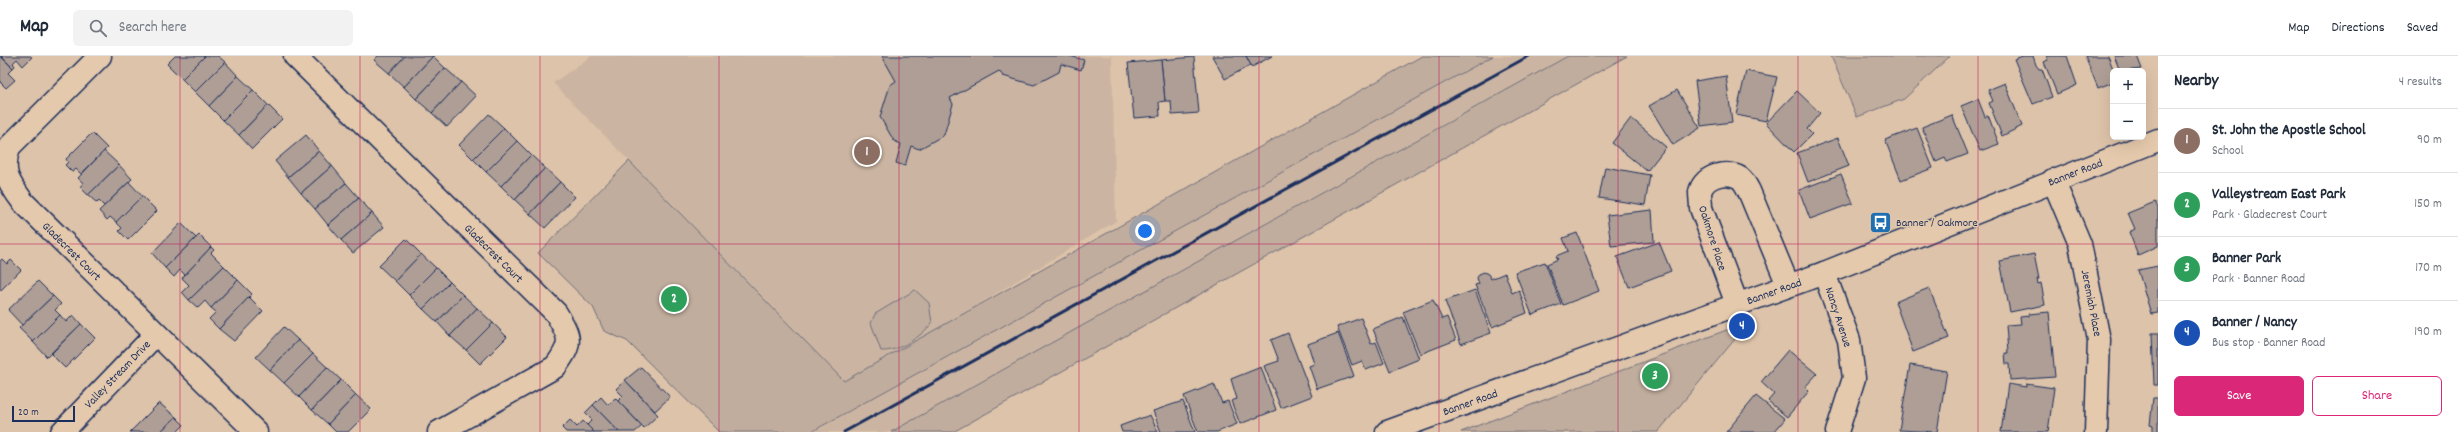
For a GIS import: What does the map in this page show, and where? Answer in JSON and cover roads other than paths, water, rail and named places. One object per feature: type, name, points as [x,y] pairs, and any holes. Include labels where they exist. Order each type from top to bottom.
[{"type":"street","name":"Gladecrest Court","points":[[100,56],[9,147],[4,162],[9,184],[23,202],[256,432]]},
{"type":"street","name":"Gladecrest Court","points":[[295,56],[556,313],[568,332],[567,351],[555,367],[439,432]]},
{"type":"street","name":"Banner Road","points":[[1387,432],[1824,273],[2053,180],[2158,140]]},
{"type":"street","name":"Oakmore Place","points":[[1737,304],[1701,208],[1700,191],[1707,180],[1718,174],[1733,175],[1741,179],[1749,191],[1788,285]]},
{"type":"street","name":"Jeremiah Place","points":[[2053,180],[2080,244],[2100,340],[2096,432]]},
{"type":"street","name":"Nancy Avenue","points":[[1824,273],[1849,340],[1854,378],[1837,432]]},
{"type":"street","name":"Valley Stream Drive","points":[[62,432],[156,334]]},
{"type":"railway","points":[[844,432],[1529,56]]},
{"type":"place","name":"St. John the Apostle School","points":[[867,152]]},
{"type":"place","name":"Banner / Oakmore","points":[[1880,222]]},
{"type":"place","name":"Valleystream East Park","points":[[674,299]]},
{"type":"place","name":"Banner / Nancy","points":[[1742,326]]},
{"type":"place","name":"Banner Park","points":[[1655,376]]}]
